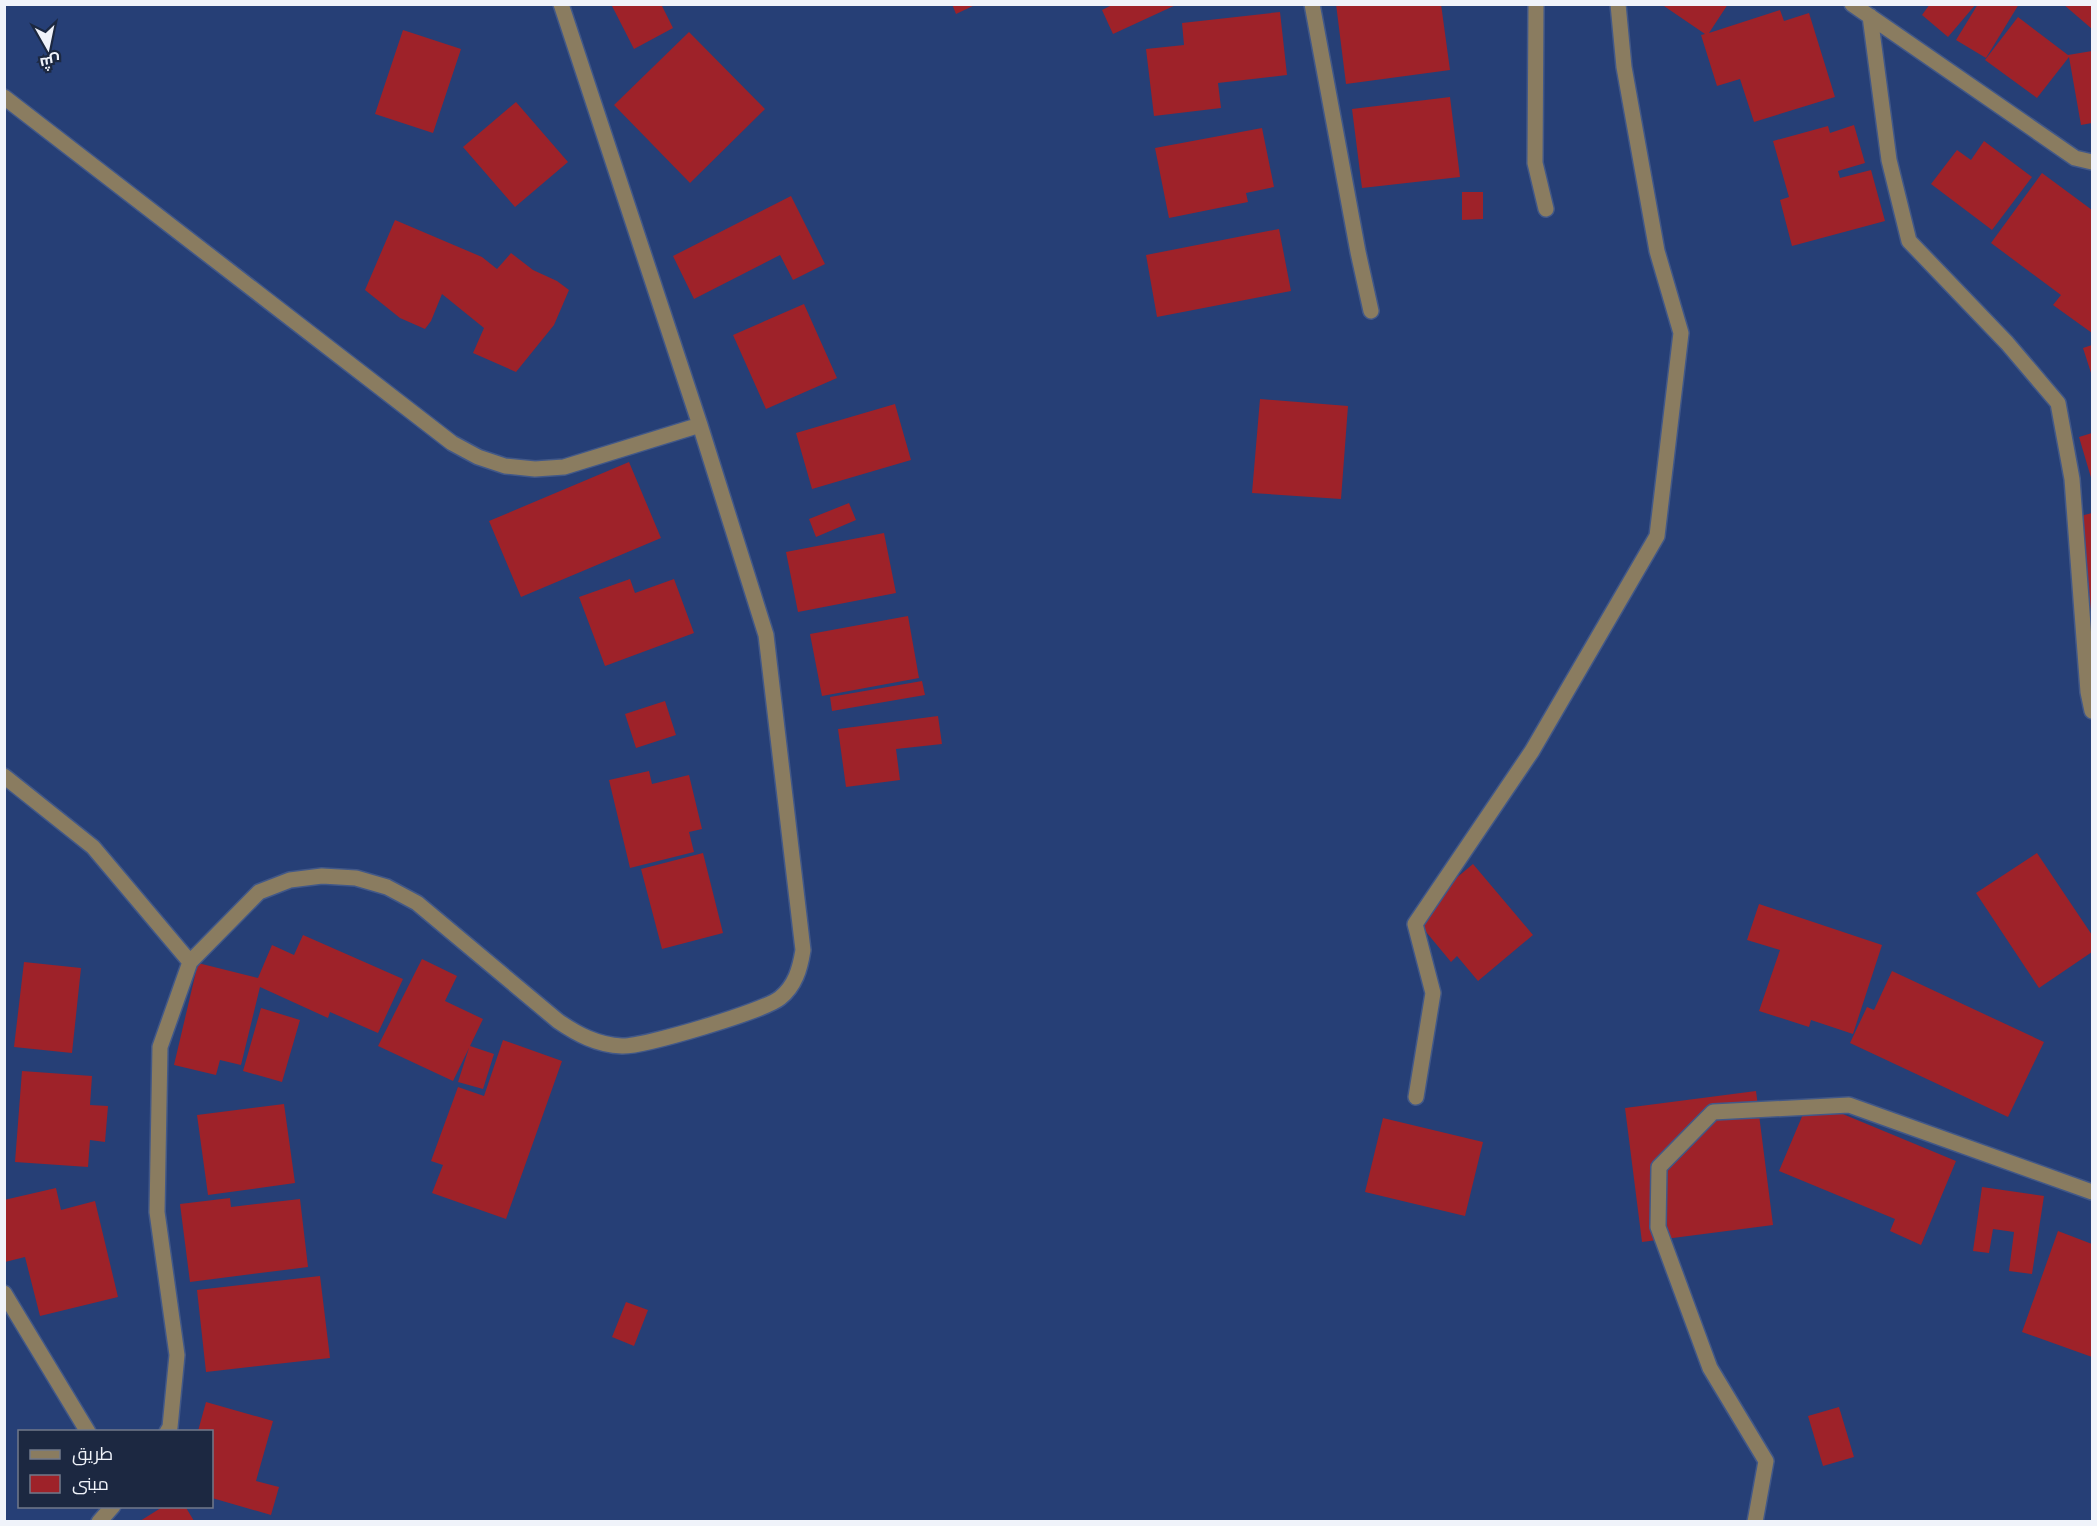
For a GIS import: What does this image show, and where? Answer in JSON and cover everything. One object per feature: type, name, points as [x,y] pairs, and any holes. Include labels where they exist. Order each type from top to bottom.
[{"type":"street","points":[[168,1430],[170,1426],[177,1356],[157,1212],[160,1047],[190,962],[259,892],[290,880],[322,876],[356,878],[387,887],[417,903],[558,1021],[578,1034],[599,1042],[622,1046],[645,1044],[770,1005],[786,992],[797,976],[802,950],[766,635],[700,425],[561,4]]},
{"type":"street","points":[[1312,4],[1371,311]]},
{"type":"street","points":[[1536,4],[1535,163],[1546,209]]},
{"type":"street","points":[[1416,1097],[1433,993],[1415,924],[1532,751],[1657,536],[1681,333],[1657,251],[1624,67],[1618,4]]},
{"type":"street","points":[[1852,4],[2075,158],[2092,162]]},
{"type":"street","points":[[1870,16],[1889,160],[1909,241],[2007,343],[2058,403],[2072,479],[2088,692],[2092,711]]},
{"type":"street","points":[[4,97],[452,443],[478,457],[506,466],[564,467],[700,425]]},
{"type":"street","points":[[4,776],[93,847],[190,962]]},
{"type":"street","points":[[1755,1521],[1766,1461],[1710,1368],[1658,1227],[1659,1167],[1713,1112],[1849,1105],[2092,1192]]},
{"type":"street","points":[[4,1293],[87,1430]]},
{"type":"street","points":[[99,1521],[111,1508]]},
{"type":"building","points":[[611,4],[661,4],[673,28],[634,49]]},
{"type":"building","points":[[952,4],[977,4],[956,14]]},
{"type":"building","points":[[1114,4],[1178,4],[1113,34],[1102,10]]},
{"type":"building","points":[[1336,4],[1441,4],[1450,70],[1346,84]]},
{"type":"building","points":[[1661,4],[1728,4],[1709,33],[1780,10],[1784,21],[1809,13],[1835,97],[1754,122],[1740,79],[1717,86],[1701,35],[1705,34]]},
{"type":"building","points":[[1930,4],[1976,4],[1948,37],[1922,15]]},
{"type":"building","points":[[1978,4],[2019,4],[1986,58],[1956,40]]},
{"type":"building","points":[[2063,4],[2092,4],[2092,29]]},
{"type":"building","points":[[1280,12],[1287,75],[1218,83],[1221,108],[1154,116],[1146,49],[1184,45],[1182,23]]},
{"type":"building","points":[[2018,17],[2068,55],[2092,51],[2092,123],[2081,125],[2069,57],[2037,98],[1985,60]]},
{"type":"building","points":[[403,30],[461,49],[433,133],[375,114]]},
{"type":"building","points":[[689,32],[765,109],[690,183],[614,105]]},
{"type":"building","points":[[1450,97],[1460,177],[1362,188],[1352,109]]},
{"type":"building","points":[[516,102],[568,162],[515,207],[463,147]]},
{"type":"building","points":[[1854,125],[1865,163],[1838,171],[1840,178],[1871,170],[1885,221],[1792,246],[1780,200],[1789,197],[1773,141],[1828,126],[1830,133]]},
{"type":"building","points":[[1262,128],[1274,187],[1246,193],[1248,202],[1169,218],[1155,148]]},
{"type":"building","points":[[1984,141],[2032,177],[1992,230],[1931,184],[1957,150],[1971,160]]},
{"type":"building","points":[[2042,173],[2092,210],[2092,333],[2053,305],[2061,295],[1991,243]]},
{"type":"building","points":[[1462,192],[1483,192],[1483,219],[1462,220]]},
{"type":"building","points":[[791,196],[825,264],[793,280],[780,255],[694,299],[673,256]]},
{"type":"building","points":[[395,220],[482,257],[497,269],[511,253],[533,270],[557,281],[569,290],[554,325],[516,372],[473,353],[484,328],[442,294],[431,321],[425,329],[400,318],[365,290]]},
{"type":"building","points":[[1279,229],[1291,291],[1157,317],[1146,255]]},
{"type":"building","points":[[804,304],[837,378],[766,409],[733,335]]},
{"type":"building","points":[[2092,345],[2092,376],[2083,348]]},
{"type":"building","points":[[1260,399],[1348,406],[1341,499],[1252,493]]},
{"type":"building","points":[[895,404],[911,460],[812,489],[796,433]]},
{"type":"building","points":[[2092,433],[2092,481],[2079,437]]},
{"type":"building","points":[[629,462],[661,538],[521,597],[489,521]]},
{"type":"building","points":[[849,503],[856,520],[816,537],[809,519]]},
{"type":"building","points":[[2092,513],[2092,615],[2069,519]]},
{"type":"building","points":[[884,533],[896,593],[798,612],[786,552]]},
{"type":"building","points":[[630,579],[635,593],[674,579],[694,633],[605,666],[579,597]]},
{"type":"building","points":[[908,616],[919,678],[822,696],[810,634]]},
{"type":"building","points":[[922,681],[925,695],[832,711],[830,697]]},
{"type":"building","points":[[665,701],[676,735],[636,748],[625,714]]},
{"type":"building","points":[[938,716],[942,744],[896,749],[900,780],[846,787],[838,729]]},
{"type":"building","points":[[649,771],[652,784],[689,775],[702,829],[689,832],[694,852],[630,868],[609,780]]},
{"type":"building","points":[[703,853],[723,933],[662,949],[641,869]]},
{"type":"building","points":[[2037,853],[2092,935],[2092,952],[2039,988],[1976,893]]},
{"type":"building","points":[[1473,864],[1533,935],[1478,981],[1457,956],[1451,962],[1412,915]]},
{"type":"building","points":[[1759,904],[1882,945],[1853,1034],[1811,1020],[1809,1027],[1759,1011],[1780,950],[1747,940]]},
{"type":"building","points":[[303,935],[403,979],[378,1033],[330,1012],[328,1018],[260,987],[241,1065],[220,1060],[216,1075],[174,1065],[198,963],[258,978],[272,945],[294,955]]},
{"type":"building","points":[[422,959],[457,976],[445,1001],[483,1019],[470,1046],[494,1054],[483,1089],[458,1082],[469,1048],[453,1081],[378,1046]]},
{"type":"building","points":[[24,962],[81,968],[72,1053],[14,1047]]},
{"type":"building","points":[[1892,971],[2044,1042],[2008,1117],[1850,1043],[1867,1007],[1874,1010]]},
{"type":"building","points":[[261,1008],[300,1020],[282,1082],[243,1071]]},
{"type":"building","points":[[503,1040],[562,1061],[506,1219],[432,1193],[443,1165],[431,1161],[458,1087],[484,1096]]},
{"type":"building","points":[[22,1071],[92,1076],[90,1105],[108,1106],[105,1142],[90,1140],[88,1167],[15,1162]]},
{"type":"building","points":[[1756,1091],[1773,1225],[1642,1242],[1625,1108]]},
{"type":"building","points":[[1809,1100],[1956,1161],[1921,1245],[1890,1231],[1895,1219],[1779,1171]]},
{"type":"building","points":[[284,1104],[295,1183],[208,1195],[197,1115]]},
{"type":"building","points":[[1383,1118],[1483,1142],[1465,1216],[1365,1192]]},
{"type":"building","points":[[1982,1187],[2044,1196],[2032,1274],[2009,1271],[2014,1232],[1993,1229],[1989,1253],[1973,1251]]},
{"type":"building","points":[[56,1188],[61,1210],[95,1201],[118,1297],[40,1316],[25,1257],[5,1262],[4,1200]]},
{"type":"building","points":[[230,1198],[231,1207],[300,1199],[308,1267],[190,1282],[180,1204]]},
{"type":"building","points":[[2058,1231],[2092,1244],[2092,1357],[2022,1332]]},
{"type":"building","points":[[320,1276],[330,1358],[206,1372],[197,1290]]},
{"type":"building","points":[[626,1302],[648,1310],[634,1346],[612,1337]]},
{"type":"building","points":[[206,1402],[273,1421],[256,1481],[279,1487],[271,1515],[213,1498],[213,1430],[198,1430]]},
{"type":"building","points":[[1839,1407],[1854,1457],[1823,1466],[1808,1416]]},
{"type":"building","points":[[161,1508],[186,1508],[194,1521],[140,1521]]}]
